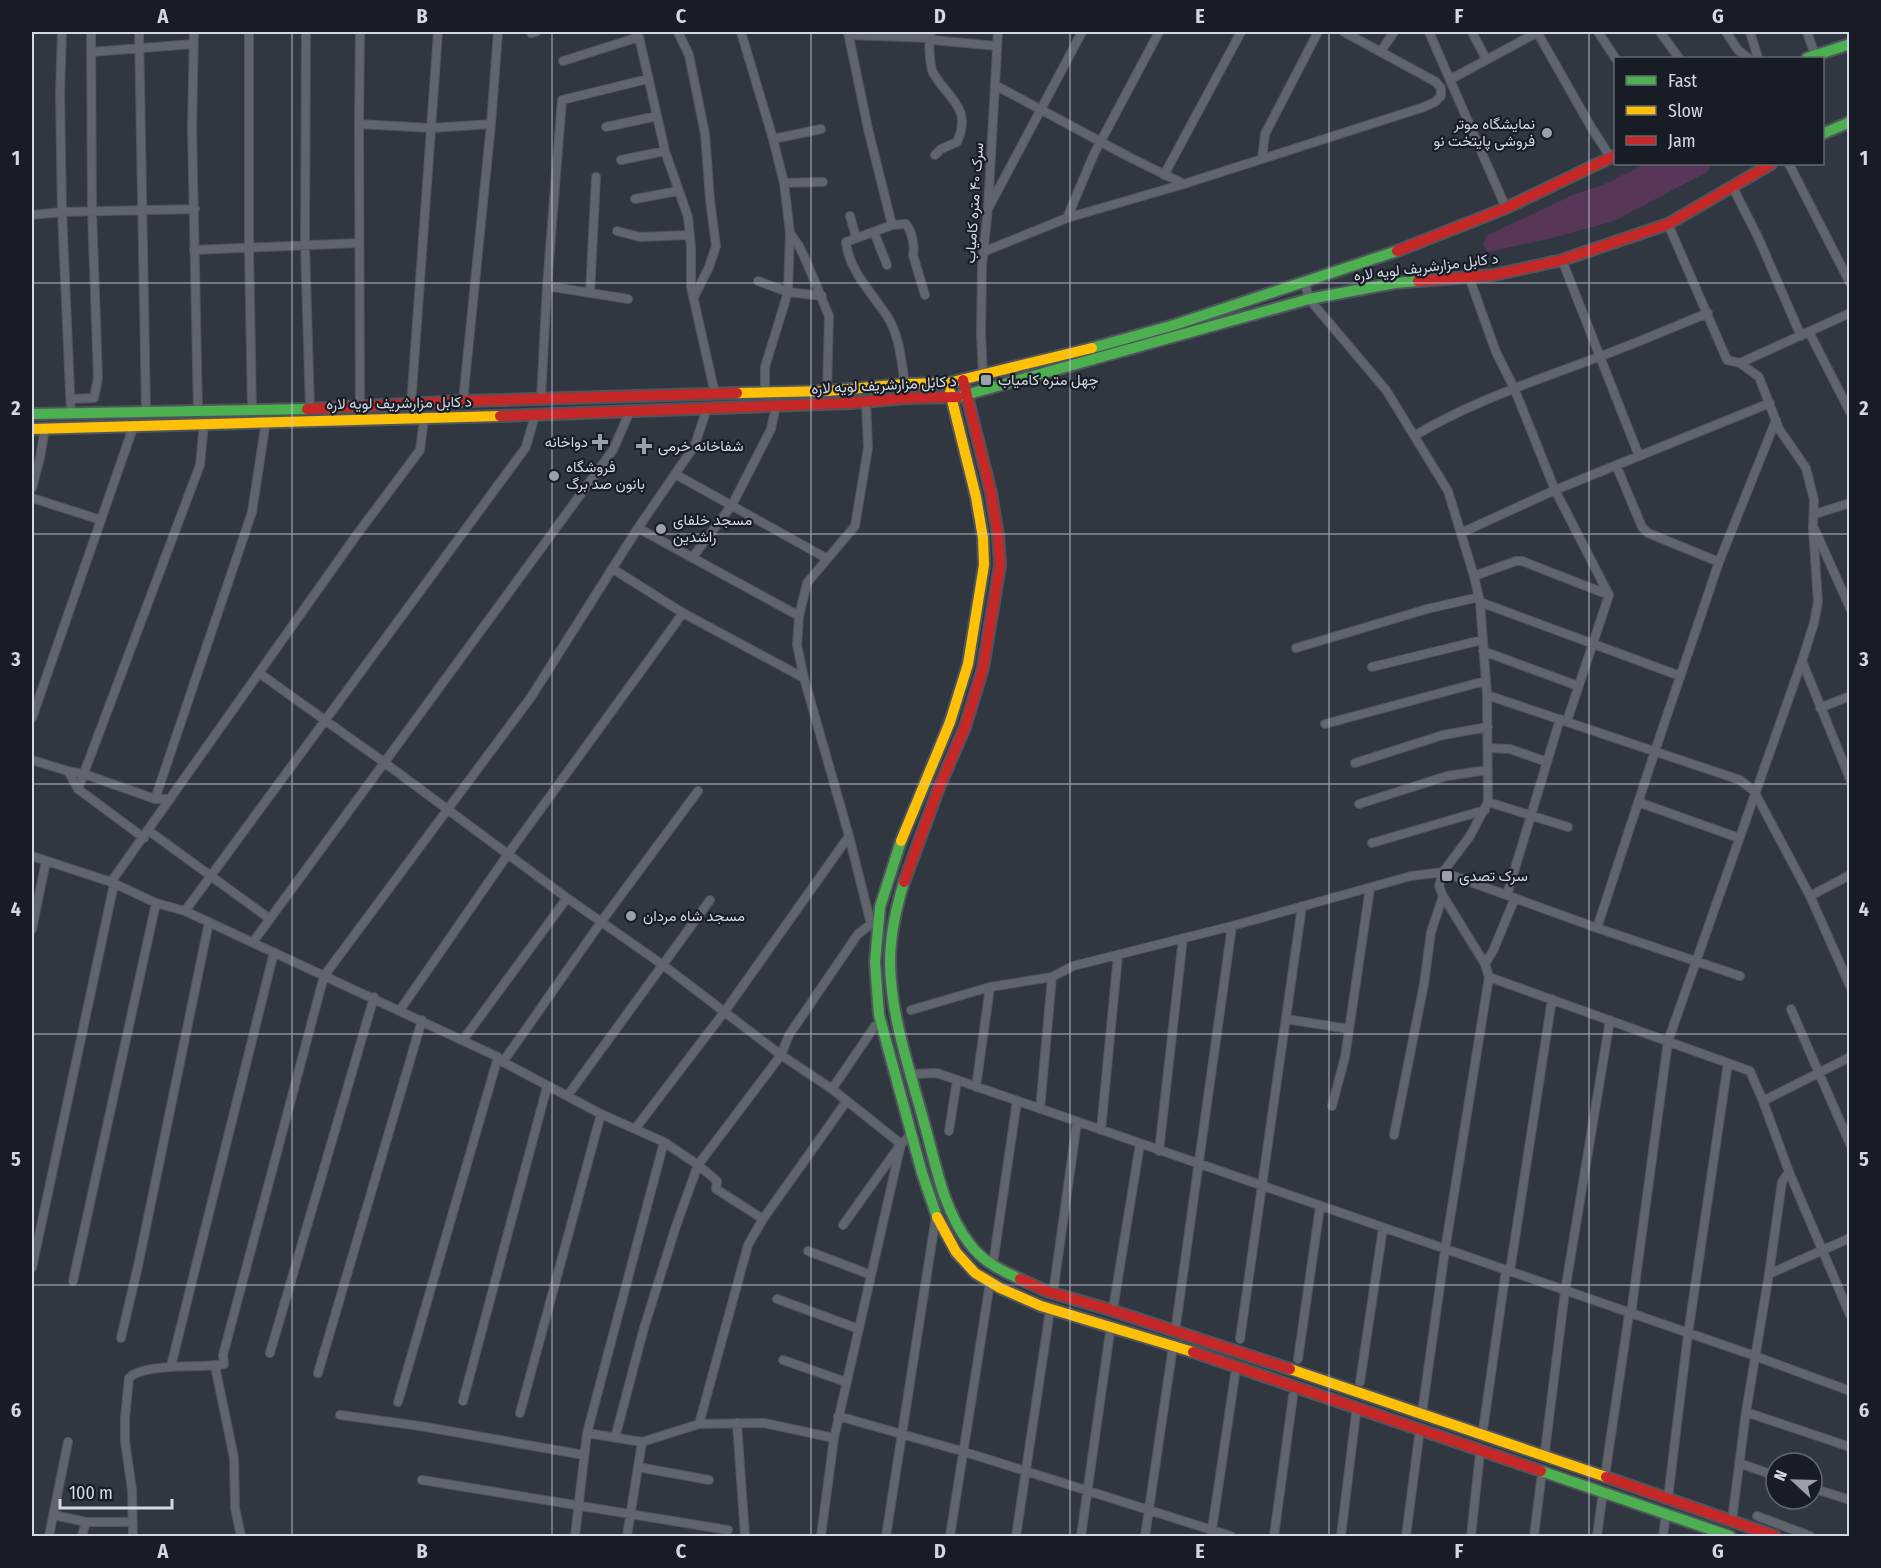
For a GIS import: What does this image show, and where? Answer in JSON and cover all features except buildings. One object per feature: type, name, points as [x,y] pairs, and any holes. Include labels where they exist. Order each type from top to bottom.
[{"type":"main road","points":[[1811,57],[1850,44]]},
{"type":"main road","points":[[1824,133],[1848,126]]},
{"type":"main road","name":"د کابل مزارشریف لویه لاره","points":[[32,414],[252,411],[541,398],[827,391],[905,384],[948,383],[983,376],[1163,328],[1305,284],[1506,208],[1613,156]]},
{"type":"main road","name":"د کابل مزارشریف لویه لاره","points":[[32,429],[424,418],[952,398],[1309,299],[1395,283],[1494,275],[1562,260],[1668,224],[1769,165]]},
{"type":"main road","points":[[963,380],[991,493],[1000,565],[983,668],[965,728],[938,790],[906,875],[894,918],[890,962],[894,1013],[937,1169],[950,1210],[968,1242],[985,1261],[1008,1275],[1046,1291],[1112,1310],[1422,1413],[1775,1536]]},
{"type":"main road","points":[[948,383],[976,497],[983,538],[984,565],[980,602],[968,664],[950,722],[896,855],[874,925],[879,1015],[936,1216],[956,1252],[975,1273],[1000,1288],[1041,1306],[1206,1356],[1730,1536]]},
{"type":"main road","points":[[1206,1356],[1210,1342]]},
{"type":"street","points":[[62,32],[60,94],[62,212],[71,414]]},
{"type":"street","points":[[71,399],[94,398],[98,378],[92,211],[91,32]]},
{"type":"street","points":[[139,32],[146,411]]},
{"type":"street","points":[[194,32],[192,128],[198,411]]},
{"type":"street","points":[[249,32],[252,411]]},
{"type":"street","points":[[306,32],[305,246],[310,408]]},
{"type":"street","points":[[360,32],[360,407]]},
{"type":"street","points":[[411,405],[438,32]]},
{"type":"street","points":[[463,401],[498,32]]},
{"type":"street","points":[[678,32],[689,55],[705,134],[716,246],[709,267],[694,297]]},
{"type":"street","points":[[741,32],[784,183],[790,233],[788,292],[765,367],[765,392]]},
{"type":"street","points":[[988,208],[1082,32]]},
{"type":"street","points":[[1067,218],[1094,154],[1159,32]]},
{"type":"street","points":[[1164,175],[1241,32]]},
{"type":"street","points":[[1263,159],[1265,134],[1318,32]]},
{"type":"street","points":[[1344,32],[1436,82],[1441,88],[1441,96]]},
{"type":"street","points":[[1381,51],[1394,32]]},
{"type":"street","points":[[1430,32],[1506,208]]},
{"type":"street","points":[[1473,32],[1486,59]]},
{"type":"street","points":[[1451,79],[1538,32],[1591,127],[1613,156]]},
{"type":"street","points":[[1598,32],[1614,57]]},
{"type":"street","points":[[1660,32],[1678,57]]},
{"type":"street","points":[[1726,32],[1738,50],[1747,57]]},
{"type":"street","points":[[1750,32],[1758,57]]},
{"type":"street","points":[[1807,32],[1811,57]]},
{"type":"street","points":[[892,225],[868,129],[849,33],[930,35]]},
{"type":"street","points":[[563,61],[638,34],[665,151],[688,217],[691,287],[715,394]]},
{"type":"street","points":[[930,35],[933,40],[999,36]]},
{"type":"street","points":[[930,35],[932,72],[960,109],[962,120],[962,131],[957,142],[941,149],[935,155]]},
{"type":"street","name":"سرک ۴۰ متره کامیاب","points":[[983,376],[981,335],[983,252],[999,36]]},
{"type":"street","points":[[91,52],[193,44]]},
{"type":"street","points":[[541,398],[547,286],[562,100],[648,80]]},
{"type":"street","points":[[995,85],[1184,184]]},
{"type":"street","points":[[983,252],[1067,218],[1184,184],[1424,107],[1441,96],[1458,94]]},
{"type":"street","points":[[606,127],[657,116]]},
{"type":"street","points":[[359,124],[432,128],[491,124]]},
{"type":"street","points":[[773,139],[821,129]]},
{"type":"street","points":[[621,160],[665,151]]},
{"type":"street","points":[[1790,165],[1850,283]]},
{"type":"street","points":[[590,293],[596,177]]},
{"type":"street","points":[[784,183],[823,182]]},
{"type":"street","points":[[1732,186],[1758,237],[1801,336]]},
{"type":"street","points":[[635,199],[678,191]]},
{"type":"street","points":[[32,215],[62,212],[195,209]]},
{"type":"street","points":[[850,216],[856,237]]},
{"type":"street","points":[[905,384],[898,340],[888,317],[870,294],[855,268],[846,245],[848,240],[892,225],[906,224],[924,295]]},
{"type":"street","points":[[1606,1469],[1668,1041],[1754,791],[1802,661],[1818,602],[1813,528],[1814,500],[1806,468],[1779,429],[1759,377],[1740,363],[1727,360],[1668,224]]},
{"type":"street","points":[[617,231],[640,237],[688,235]]},
{"type":"street","points":[[874,232],[887,266]]},
{"type":"street","points":[[790,233],[799,246],[829,316],[827,391]]},
{"type":"street","points":[[194,250],[359,243]]},
{"type":"street","points":[[1562,260],[1639,456]]},
{"type":"street","points":[[1469,277],[1496,352],[1514,388],[1556,490],[1610,595],[1578,686],[1547,762],[1530,815],[1511,897],[1493,951],[1485,963]]},
{"type":"street","points":[[758,281],[788,292],[822,296]]},
{"type":"street","points":[[1305,284],[1309,299],[1386,390],[1448,491],[1479,599],[1487,695],[1487,806],[1470,836],[1443,872],[1439,885],[1443,896],[1485,963],[1489,977],[1445,1250],[1422,1413]]},
{"type":"street","points":[[547,286],[628,299]]},
{"type":"street","points":[[1414,436],[1514,388],[1708,313]]},
{"type":"street","points":[[1740,363],[1850,313]]},
{"type":"street","points":[[1809,332],[1850,411]]},
{"type":"street","points":[[615,1438],[644,1328],[698,1165],[782,1055],[789,1035],[858,934],[874,925],[804,678],[797,645],[799,616],[807,583],[855,526],[867,448],[866,402]]},
{"type":"street","points":[[1461,533],[1556,490],[1770,403]]},
{"type":"street","points":[[692,558],[732,506],[771,429],[776,406]]},
{"type":"street","points":[[133,1536],[132,1490],[125,1441],[127,1382],[134,1373],[171,1366],[224,1364],[223,1355],[324,976],[531,697],[638,528],[694,445],[707,408]]},
{"type":"street","points":[[253,942],[613,450],[630,411]]},
{"type":"street","points":[[185,911],[526,447],[536,414]]},
{"type":"street","points":[[32,1268],[112,883],[358,533],[420,450],[424,418]]},
{"type":"street","points":[[1598,928],[1719,562],[1776,420]]},
{"type":"street","points":[[155,799],[252,512],[266,421]]},
{"type":"street","points":[[78,789],[200,465],[204,423]]},
{"type":"street","points":[[32,718],[134,425]]},
{"type":"street","points":[[32,488],[45,428]]},
{"type":"street","points":[[1616,465],[1642,527],[1648,533],[1719,562]]},
{"type":"street","points":[[675,474],[826,558]]},
{"type":"street","points":[[32,498],[101,520]]},
{"type":"street","points":[[1815,514],[1850,503]]},
{"type":"street","points":[[638,528],[799,616]]},
{"type":"street","points":[[1813,528],[1850,608]]},
{"type":"street","points":[[1474,576],[1522,561],[1610,595]]},
{"type":"street","points":[[613,569],[683,613],[804,678]]},
{"type":"street","points":[[1296,648],[1427,609],[1479,599],[1680,676]]},
{"type":"street","points":[[400,1010],[508,854],[683,613]]},
{"type":"street","points":[[1372,668],[1482,640]]},
{"type":"street","points":[[1483,651],[1578,686]]},
{"type":"street","points":[[1802,661],[1850,779]]},
{"type":"street","points":[[259,673],[567,898],[663,965],[902,1144]]},
{"type":"street","points":[[1325,724],[1485,681]]},
{"type":"street","points":[[1487,695],[1740,780],[1754,791],[1810,896],[1850,986]]},
{"type":"street","points":[[1820,708],[1850,696]]},
{"type":"street","points":[[1355,763],[1443,735],[1488,727]]},
{"type":"street","points":[[1488,748],[1510,749],[1547,762]]},
{"type":"street","points":[[32,760],[84,774],[155,799],[170,799]]},
{"type":"street","points":[[1359,804],[1448,776],[1488,770]]},
{"type":"street","points":[[68,771],[78,789],[270,919]]},
{"type":"street","points":[[398,1402],[501,1060],[699,791]]},
{"type":"street","points":[[1638,802],[1739,838]]},
{"type":"street","points":[[1372,843],[1487,806],[1530,815],[1568,827]]},
{"type":"street","points":[[635,1129],[725,1011],[849,836]]},
{"type":"street","points":[[32,856],[112,883],[156,903],[185,911],[463,1040],[547,1087],[664,1142],[717,1181],[716,1188],[763,1219]]},
{"type":"street","points":[[32,929],[46,861]]},
{"type":"street","points":[[911,1010],[990,987],[1052,977],[1073,966],[1232,926],[1411,876],[1443,872],[1740,976]]},
{"type":"street","points":[[1810,896],[1850,875]]},
{"type":"street","points":[[1332,1106],[1345,1057],[1370,888]]},
{"type":"street","points":[[1394,1135],[1424,984],[1431,932],[1443,896]]},
{"type":"street","points":[[463,1040],[567,898]]},
{"type":"street","points":[[568,1095],[710,900]]},
{"type":"street","points":[[72,1281],[156,903]]},
{"type":"street","points":[[1240,1339],[1302,906]]},
{"type":"street","points":[[121,1338],[209,922]]},
{"type":"street","points":[[1176,1325],[1232,926]]},
{"type":"street","points":[[1159,1151],[1183,938]]},
{"type":"street","points":[[171,1366],[274,952]]},
{"type":"street","points":[[1101,1130],[1118,955]]},
{"type":"street","points":[[1040,1109],[1052,977]]},
{"type":"street","points":[[1489,977],[1750,1071],[1821,1251],[1850,1316]]},
{"type":"street","points":[[976,1087],[990,987]]},
{"type":"street","points":[[270,1353],[374,997]]},
{"type":"street","points":[[1483,1430],[1552,999]]},
{"type":"street","points":[[1791,1009],[1850,1144]]},
{"type":"street","points":[[1286,1019],[1349,1029]]},
{"type":"street","points":[[318,1373],[422,1020]]},
{"type":"street","points":[[1545,1451],[1565,1291],[1610,1020]]},
{"type":"street","points":[[831,1089],[875,1026]]},
{"type":"street","points":[[1763,1101],[1850,1057]]},
{"type":"street","points":[[1668,1498],[1688,1334],[1728,1063]]},
{"type":"street","points":[[912,1074],[937,1073],[1755,1356],[1850,1391]]},
{"type":"street","points":[[949,1131],[957,1080]]},
{"type":"street","points":[[463,1401],[547,1087]]},
{"type":"street","points":[[994,1257],[1017,1101]]},
{"type":"street","points":[[699,1425],[748,1245],[763,1219],[846,1102]]},
{"type":"street","points":[[520,1413],[601,1114]]},
{"type":"street","points":[[1054,1286],[1077,1122]]},
{"type":"street","points":[[843,1225],[902,1144],[912,1134]]},
{"type":"street","points":[[575,1536],[587,1433],[664,1142]]},
{"type":"street","points":[[821,1536],[838,1416],[902,1144]]},
{"type":"street","points":[[1114,1302],[1140,1144]]},
{"type":"street","points":[[1731,1521],[1782,1182],[1789,1172]]},
{"type":"street","points":[[1298,1359],[1320,1207]]},
{"type":"street","points":[[886,1536],[936,1216]]},
{"type":"street","points":[[1360,1382],[1383,1228]]},
{"type":"street","points":[[1769,1274],[1850,1238]]},
{"type":"street","points":[[808,1251],[871,1275]]},
{"type":"street","points":[[950,1536],[989,1289]]},
{"type":"street","points":[[777,1299],[859,1329]]},
{"type":"street","points":[[1016,1536],[1049,1317]]},
{"type":"street","points":[[1082,1536],[1110,1332]]},
{"type":"street","points":[[1145,1536],[1172,1353]]},
{"type":"street","points":[[783,1360],[846,1382]]},
{"type":"street","points":[[215,1366],[234,1458],[235,1508],[241,1536]]},
{"type":"street","points":[[1211,1533],[1235,1375]]},
{"type":"street","points":[[1274,1536],[1293,1396]]},
{"type":"street","points":[[1746,1412],[1850,1447]]},
{"type":"street","points":[[1341,1536],[1356,1413]]},
{"type":"street","points":[[340,1415],[420,1426],[584,1455]]},
{"type":"street","points":[[838,1416],[964,1452],[1149,1510],[1211,1533],[1231,1536]]},
{"type":"street","points":[[737,1423],[745,1536]]},
{"type":"street","points":[[587,1433],[642,1442],[699,1425],[764,1423],[834,1438]]},
{"type":"street","points":[[1406,1536],[1420,1429]]},
{"type":"street","points":[[49,1536],[68,1442]]},
{"type":"street","points":[[627,1536],[642,1442]]},
{"type":"street","points":[[1471,1536],[1480,1454]]},
{"type":"street","points":[[1739,1463],[1764,1472]]},
{"type":"street","points":[[638,1467],[709,1480]]},
{"type":"street","points":[[422,1480],[729,1530]]},
{"type":"street","points":[[1534,1536],[1541,1480]]},
{"type":"street","points":[[1824,1492],[1850,1500]]},
{"type":"street","points":[[1597,1536],[1602,1498]]},
{"type":"street","points":[[1664,1536],[1666,1514]]},
{"type":"street","points":[[54,1515],[86,1522],[132,1522]]},
{"type":"street","points":[[1756,1516],[1809,1536]]},
{"type":"street","points":[[82,1536],[86,1522]]},
{"type":"shaded area","points":[[1643,165],[1711,165],[1707,172],[1614,221],[1488,252],[1483,245],[1486,236],[1575,194],[1603,185]]},
{"type":"traffic: fast","points":[[1810,57],[1850,44]]},
{"type":"traffic: fast","points":[[1824,133],[1850,122]]},
{"type":"traffic: fast","points":[[1092,348],[1174,325],[1397,251]]},
{"type":"traffic: fast","points":[[958,397],[1309,299],[1418,281]]},
{"type":"traffic: fast","points":[[32,414],[307,409]]},
{"type":"traffic: fast","points":[[901,841],[880,907],[875,962],[879,1015],[922,1173],[937,1217]]},
{"type":"traffic: fast","points":[[904,882],[892,932],[891,983],[902,1042],[940,1183],[952,1215],[969,1243],[992,1264],[1020,1279]]},
{"type":"traffic: fast","points":[[1541,1471],[1730,1536]]},
{"type":"traffic: slow","points":[[737,393],[827,391],[905,384],[948,383],[1092,348]]},
{"type":"traffic: slow","points":[[901,841],[950,722],[968,664],[984,565],[983,538],[976,497],[950,392]]},
{"type":"traffic: slow","points":[[32,429],[500,416]]},
{"type":"traffic: slow","points":[[937,1217],[956,1252],[975,1273],[1000,1288],[1041,1306],[1193,1352]]},
{"type":"traffic: slow","points":[[1290,1369],[1606,1477]]},
{"type":"traffic: jam","points":[[1397,251],[1506,208],[1614,156]]},
{"type":"traffic: jam","points":[[1418,281],[1494,275],[1562,260],[1668,224],[1769,165]]},
{"type":"traffic: jam","points":[[904,882],[938,790],[965,727],[983,668],[1000,565],[991,493],[963,380]]},
{"type":"traffic: jam","points":[[307,409],[463,401],[737,393]]},
{"type":"traffic: jam","points":[[500,416],[958,397]]},
{"type":"traffic: jam","points":[[1020,1279],[1046,1291],[1290,1369]]},
{"type":"traffic: jam","points":[[1193,1352],[1541,1471]]},
{"type":"traffic: jam","points":[[1606,1477],[1775,1536]]},
{"type":"place","name":"نمایشگاه موتر فروشی پایتخت نو","points":[[1547,133]]},
{"type":"place","name":"چهل متره کامیاب","points":[[986,380]]},
{"type":"place","name":"دواخانه","points":[[600,442]]},
{"type":"place","name":"شفاخانه خرمی","points":[[644,446]]},
{"type":"place","name":"فروشگاه بانون صد برگ","points":[[554,476]]},
{"type":"place","name":"مسجد خلفای راشدین","points":[[661,529]]},
{"type":"place","name":"سرک تصدی","points":[[1447,876]]},
{"type":"place","name":"مسجد شاه مردان","points":[[631,916]]}]
